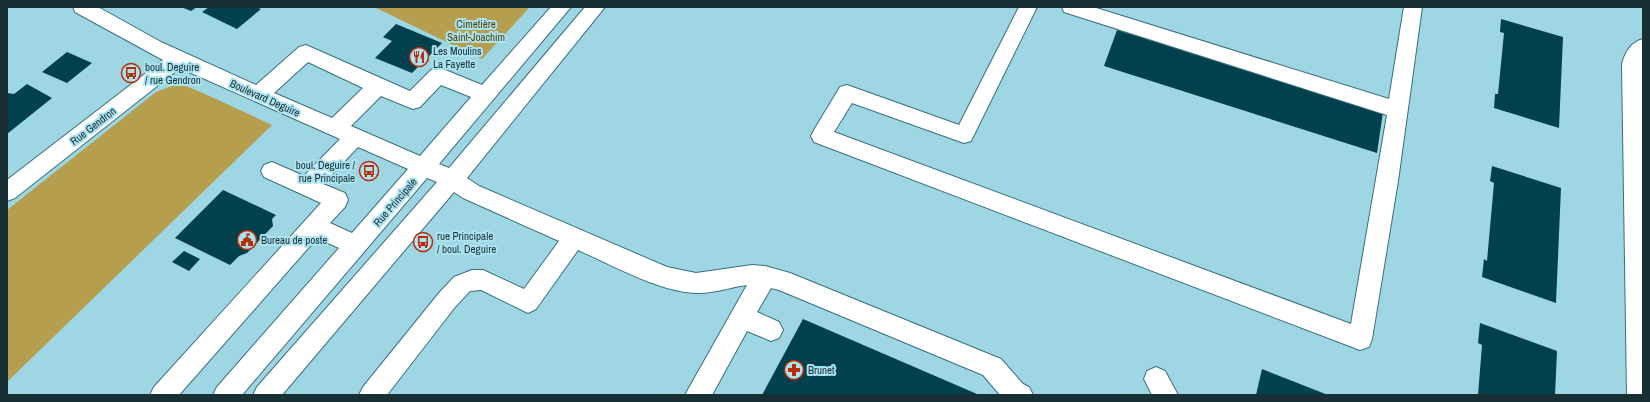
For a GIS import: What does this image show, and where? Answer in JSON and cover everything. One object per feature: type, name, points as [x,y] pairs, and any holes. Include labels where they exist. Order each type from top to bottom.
[{"type":"street","name":"Boulevard Deguire","points":[[82,7],[178,59],[452,179],[470,192],[657,274],[680,281],[713,282],[748,275],[765,276],[782,280],[992,367],[1014,392],[1020,395]]},
{"type":"street","name":"Rue Principale","points":[[226,395],[562,7]]},
{"type":"street","points":[[266,395],[452,179],[596,7]]},
{"type":"street","points":[[1028,7],[964,136],[847,93],[821,136],[1360,339],[1413,7]]},
{"type":"street","points":[[1071,7],[1397,110]]},
{"type":"street","points":[[1640,395],[1632,64],[1634,56],[1643,46]]},
{"type":"street","points":[[258,95],[306,52],[413,101],[438,75],[486,96]]},
{"type":"street","name":"Rue Gendron","points":[[7,192],[178,59]]},
{"type":"street","points":[[335,128],[378,86]]},
{"type":"street","points":[[307,187],[355,137]]},
{"type":"street","points":[[163,395],[337,200],[272,171]]},
{"type":"street","points":[[314,226],[356,246]]},
{"type":"street","points":[[372,395],[447,300],[462,284],[472,280],[483,280],[528,302],[574,238]]},
{"type":"street","points":[[698,395],[765,276]]},
{"type":"street","points":[[742,317],[771,330]]},
{"type":"green space","name":"Cimetière Saint-Joachim","points":[[374,7],[530,7],[482,59]]},
{"type":"green space","points":[[177,84],[203,93],[272,125],[7,382],[7,210],[156,92]]},
{"type":"building","points":[[181,7],[197,7],[191,11]]},
{"type":"building","points":[[209,7],[256,7],[261,9],[237,29],[202,12]]},
{"type":"building","points":[[1501,19],[1563,37],[1559,128],[1494,108],[1495,94],[1498,94],[1504,33],[1500,32]]},
{"type":"building","points":[[396,24],[442,43],[412,73],[375,58],[392,41],[383,37]]},
{"type":"building","points":[[1117,30],[1383,112],[1377,153],[1104,66]]},
{"type":"building","points":[[67,52],[92,63],[67,83],[42,72]]},
{"type":"building","points":[[27,84],[52,98],[7,134],[7,93],[14,94]]},
{"type":"building","points":[[1492,166],[1561,188],[1556,303],[1482,277],[1484,259],[1487,261],[1494,183],[1490,181]]},
{"type":"building","points":[[223,190],[276,215],[272,219],[273,226],[247,253],[239,256],[230,265],[175,238]]},
{"type":"building","points":[[184,251],[200,259],[189,271],[172,262]]},
{"type":"building","points":[[803,319],[977,394],[977,395],[762,395]]},
{"type":"building","points":[[1480,323],[1557,351],[1555,395],[1478,395],[1482,345],[1478,343]]},
{"type":"building","points":[[1262,369],[1328,395],[1256,395]]},
{"type":"place","name":"Les Moulins La Fayette","points":[[419,57]]},
{"type":"place","name":"boul. Deguire / rue Gendron","points":[[131,73]]},
{"type":"place","name":"boul. Deguire / rue Principale","points":[[369,171]]},
{"type":"place","name":"Bureau de poste","points":[[247,240]]},
{"type":"place","name":"rue Principale / boul. Deguire","points":[[423,242]]},
{"type":"place","name":"Brunet","points":[[794,370]]}]
